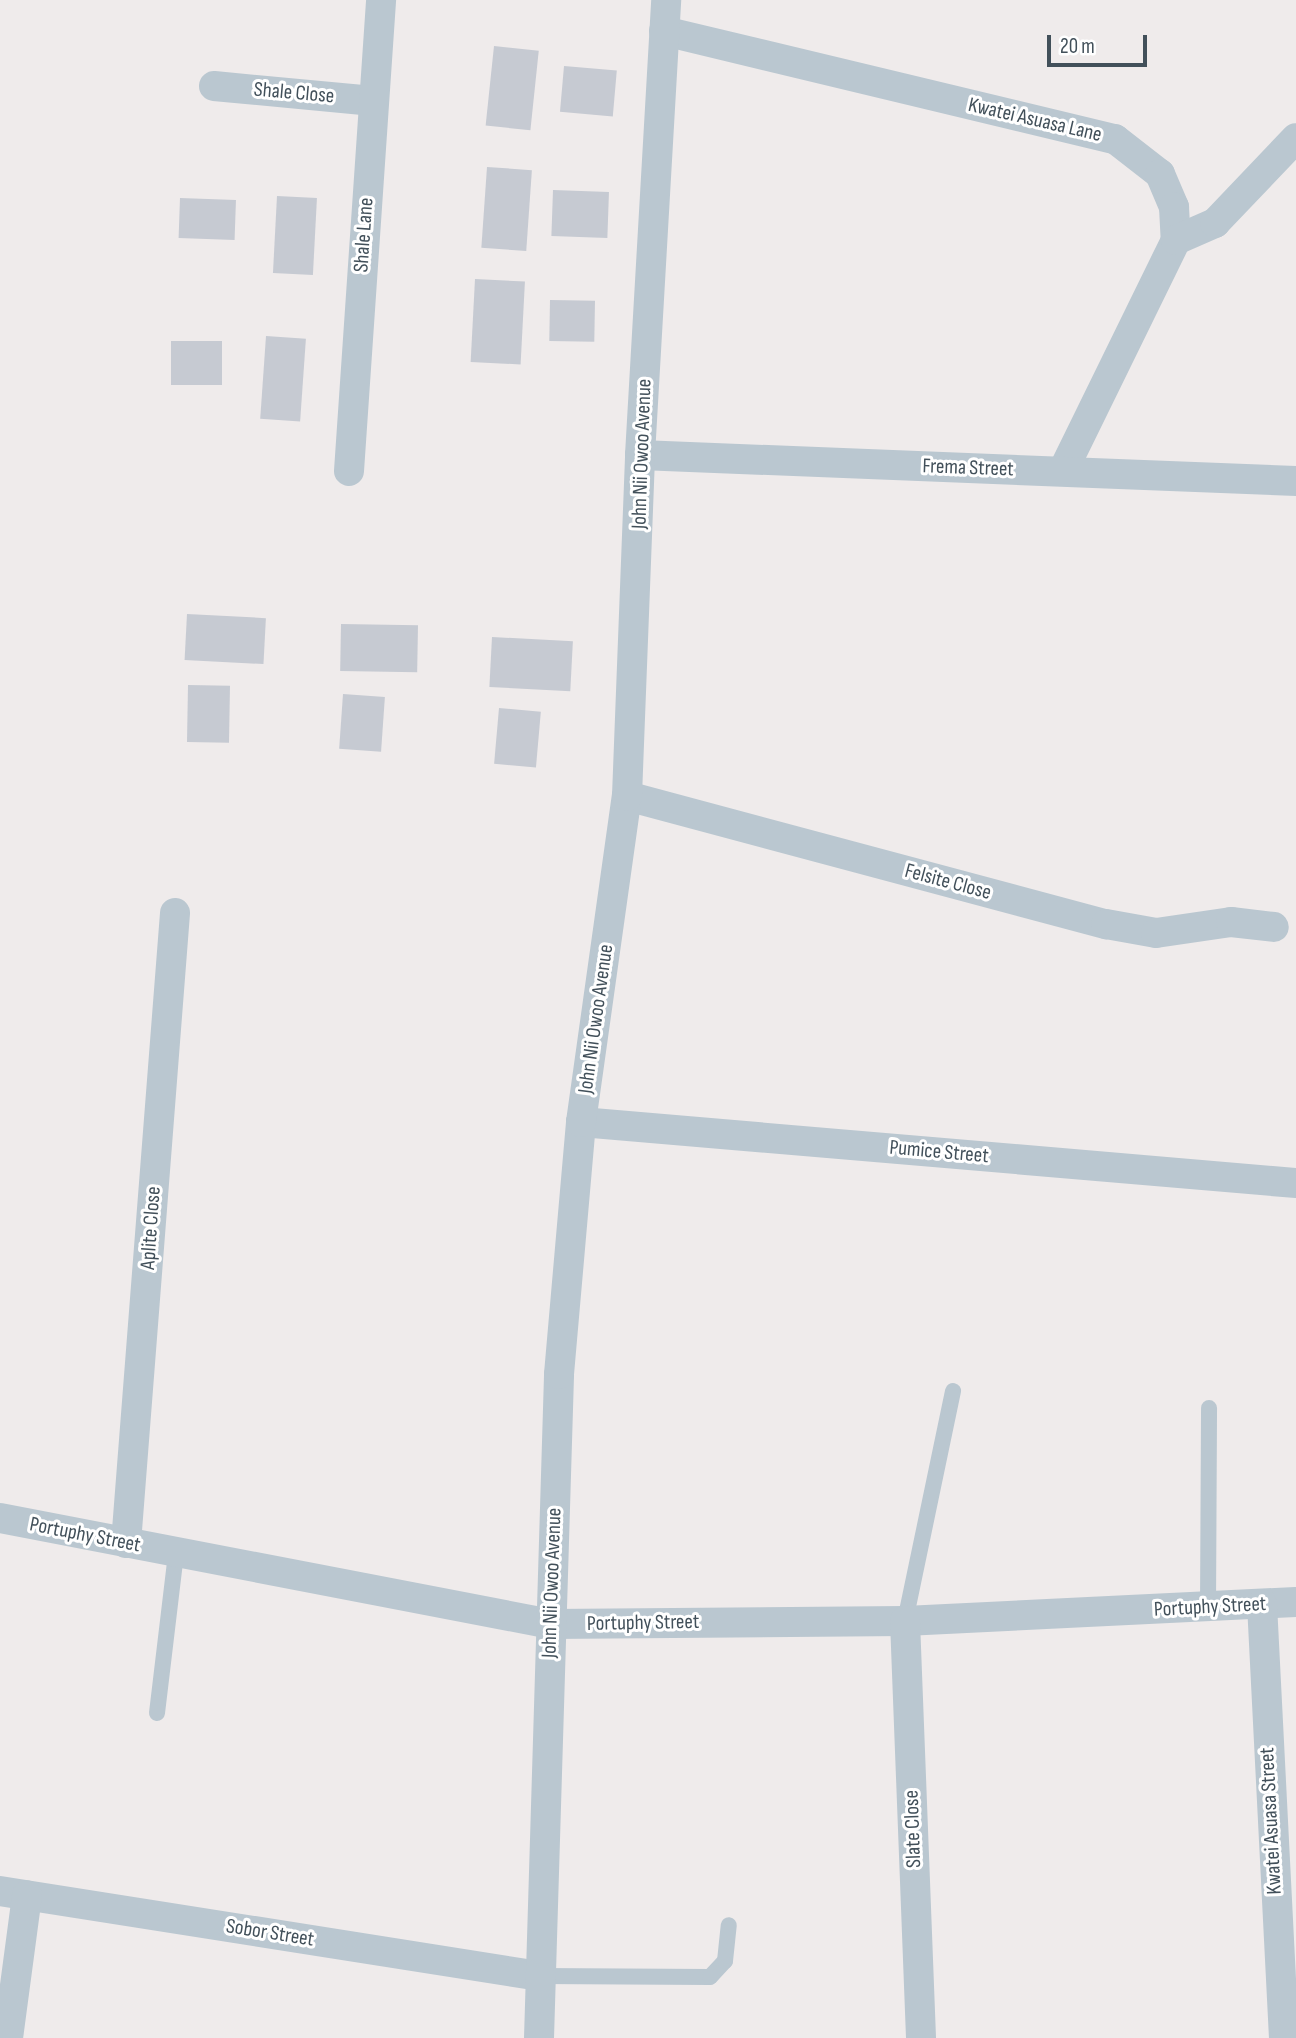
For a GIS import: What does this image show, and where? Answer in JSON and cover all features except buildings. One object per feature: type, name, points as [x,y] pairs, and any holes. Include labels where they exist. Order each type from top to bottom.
[{"type":"street","name":"Shale Lane","points":[[349,471],[382,0]]},
{"type":"street","name":"John Nii Owoo Avenue","points":[[538,2038],[559,1374],[581,1122],[627,796],[640,455],[666,0]]},
{"type":"street","name":"Kwatei Asuasa Lane","points":[[664,31],[1115,139],[1160,174],[1174,207],[1176,240]]},
{"type":"street","name":"Shale Close","points":[[214,86],[373,100]]},
{"type":"street","points":[[1063,471],[1176,240],[1215,223],[1296,138]]},
{"type":"street","name":"Frema Street","points":[[640,455],[1296,481]]},
{"type":"street","name":"Felsite Close","points":[[627,796],[1106,924],[1156,933],[1231,922],[1273,927]]},
{"type":"street","name":"Aplite Close","points":[[126,1543],[175,913]]},
{"type":"street","name":"Pumice Street","points":[[581,1122],[1296,1183]]},
{"type":"street","name":"Portuphy Street","points":[[0,1518],[551,1624],[905,1621],[1296,1602]]},
{"type":"street","name":"Kwatei Asuasa Street","points":[[1262,1604],[1284,2038]]},
{"type":"street","name":"Slate Close","points":[[905,1621],[921,2038]]},
{"type":"street","points":[[8,2038],[13,1893]]},
{"type":"street","name":"Sobor Street","points":[[13,1893],[539,1976]]},
{"type":"lane","points":[[905,1621],[953,1391]]},
{"type":"lane","points":[[1208,1607],[1209,1408]]},
{"type":"lane","points":[[157,1713],[176,1553]]},
{"type":"lane","points":[[539,1976],[710,1977],[725,1961],[729,1925]]}]
